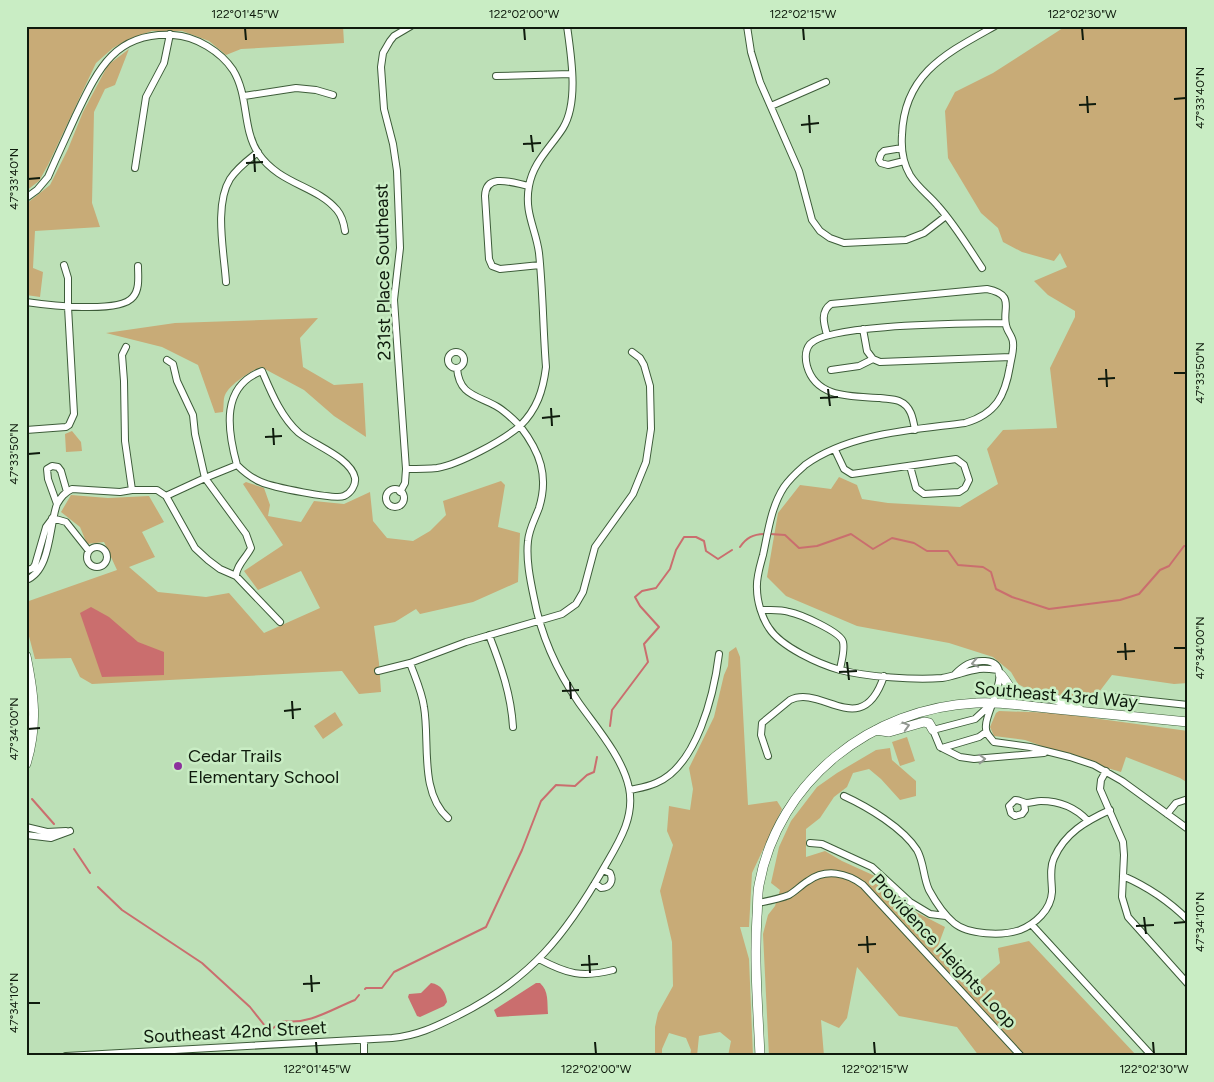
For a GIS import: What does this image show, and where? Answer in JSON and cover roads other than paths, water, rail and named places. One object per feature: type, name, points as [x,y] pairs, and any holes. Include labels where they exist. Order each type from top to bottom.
[{"type":"main road","points":[[26,656],[34,722],[26,764]]},
{"type":"main road","points":[[999,672],[1009,687],[1016,693],[1064,702],[1082,712]]},
{"type":"main road","name":"Southeast 43rd Way","points":[[760,1056],[755,955],[759,887],[766,856],[786,815],[800,793],[827,762],[853,743],[905,717],[928,710],[963,704],[993,703],[1188,722]]},
{"type":"main road","points":[[876,730],[889,732],[924,722],[929,724],[933,730]]},
{"type":"street","name":"231st Place Southeast","points":[[400,492],[405,483],[406,469],[394,300],[400,248],[397,180],[394,152],[384,109],[381,67],[383,53],[394,36],[411,26]]},
{"type":"street","points":[[406,469],[447,466],[502,440],[528,418],[538,403],[544,384],[546,367],[540,265],[537,242],[529,215],[529,186],[536,165],[568,120],[571,109],[571,74],[567,26]]},
{"type":"street","points":[[747,26],[756,69],[798,171],[812,220],[820,231],[830,238],[844,243],[906,240],[924,233],[946,216]]},
{"type":"street","points":[[982,268],[939,207],[914,182],[904,161],[902,148],[903,120],[907,103],[922,76],[932,65],[995,26]]},
{"type":"street","points":[[135,168],[146,97],[164,63],[170,34]]},
{"type":"street","points":[[26,198],[37,190],[48,177],[93,79],[104,62],[118,50],[140,38],[170,34],[189,37],[212,49],[223,58],[238,79],[244,96],[250,133],[258,152],[266,163],[282,177],[332,204],[338,212],[346,231]]},
{"type":"street","points":[[496,76],[571,74]]},
{"type":"street","points":[[771,106],[826,82]]},
{"type":"street","points":[[244,96],[296,88],[316,90],[334,95]]},
{"type":"street","points":[[902,148],[884,151],[880,154],[879,160],[881,163],[888,165],[904,161]]},
{"type":"street","points":[[226,282],[222,224],[224,192],[232,175],[258,152]]},
{"type":"street","points":[[529,186],[497,180],[486,188],[489,259],[492,266],[500,269],[540,265]]},
{"type":"street","points":[[26,430],[60,428],[70,425],[74,414],[68,278],[64,265]]},
{"type":"street","points":[[26,302],[68,307],[121,304],[130,301],[134,296],[138,284],[138,266]]},
{"type":"street","points":[[827,335],[823,316],[826,308],[831,304],[978,289],[994,290],[1000,293],[1006,302],[1005,323],[1013,342],[1007,383],[1003,394],[987,414],[977,420],[965,423],[866,438],[835,450],[807,464],[792,476],[784,487],[772,512],[758,576],[757,588],[762,610],[769,628],[783,642],[808,657],[840,670],[924,679],[953,676],[963,666],[977,661],[992,663],[999,672],[999,684],[986,723],[986,732],[989,737],[998,743],[1030,747],[1082,760],[1106,771],[1188,829]]},
{"type":"street","points":[[915,430],[910,411],[900,401],[839,395],[828,392],[818,385],[808,370],[806,353],[812,342],[827,335],[863,329],[1005,323]]},
{"type":"street","points":[[863,329],[867,352],[873,359],[880,362],[1011,357]]},
{"type":"street","points":[[126,347],[122,356],[125,440],[132,490]]},
{"type":"street","points":[[378,671],[488,635],[562,614],[570,609],[579,599],[586,584],[595,547],[633,494],[646,462],[651,429],[650,386],[644,365],[640,358],[632,352]]},
{"type":"street","points":[[831,370],[859,366],[873,359]]},
{"type":"street","points":[[167,360],[172,364],[177,381],[193,415],[195,434],[205,478],[228,512],[246,534],[251,548],[245,559],[236,569],[236,576]]},
{"type":"street","points":[[457,368],[459,380],[466,391],[496,406],[520,426],[532,441],[538,454],[543,475],[541,498],[531,528],[528,549],[539,621],[556,665],[567,686],[625,772],[630,790],[629,812],[625,830],[595,883],[599,887],[604,888],[611,884],[612,878],[610,873],[603,870]]},
{"type":"street","points":[[262,371],[274,398],[299,432],[351,468],[355,479],[353,489],[343,496],[330,496],[263,483],[247,475],[237,464],[232,448],[231,400],[240,384],[250,375],[262,371]]},
{"type":"street","points":[[835,450],[844,470],[852,474],[951,459],[960,461],[967,470],[969,480],[962,491],[924,494],[916,488],[910,466]]},
{"type":"street","points":[[166,496],[237,464]]},
{"type":"street","points":[[56,504],[49,485],[47,468],[52,466],[58,467],[67,492]]},
{"type":"street","points":[[26,580],[34,576],[42,567],[52,518],[56,504],[62,495],[72,489],[120,492],[158,490],[166,496],[195,548],[208,560],[236,576],[280,622]]},
{"type":"street","points":[[52,518],[66,522],[89,551]]},
{"type":"street","points":[[26,571],[33,568],[36,564],[46,527],[52,518]]},
{"type":"street","points":[[762,610],[780,610],[797,614],[837,635],[843,640],[844,645],[840,670]]},
{"type":"street","points":[[488,635],[510,694],[513,727]]},
{"type":"street","points":[[630,790],[645,787],[662,780],[676,770],[689,752],[712,698],[719,654]]},
{"type":"street","points":[[410,662],[424,705],[430,784],[438,807],[448,818]]},
{"type":"street","points":[[768,756],[762,739],[761,726],[765,720],[790,700],[808,697],[841,708],[862,706],[877,693],[884,676]]},
{"type":"street","points":[[1113,697],[1188,705]]},
{"type":"street","points":[[993,703],[974,719],[933,730],[938,744],[942,748],[964,758],[974,759],[1048,752]]},
{"type":"street","points":[[974,719],[986,723]]},
{"type":"street","points":[[942,748],[979,737],[986,732]]},
{"type":"street","points":[[1106,771],[1101,780],[1100,789],[1123,842],[1122,902],[1128,918],[1188,984]]},
{"type":"street","points":[[844,796],[872,810],[913,845],[921,858],[929,889],[946,916],[961,928],[994,934],[1012,932],[1032,924],[1044,913],[1050,902],[1052,892],[1051,867],[1054,857],[1071,833],[1088,821],[1110,810]]},
{"type":"street","points":[[1167,814],[1176,803],[1188,799]]},
{"type":"street","points":[[1024,803],[1043,801],[1062,804],[1081,813],[1088,821]]},
{"type":"street","points":[[26,827],[47,832],[70,831],[51,838],[26,835]]},
{"type":"street","points":[[810,843],[822,844],[872,867],[910,902],[930,914],[946,916]]},
{"type":"street","name":"Providence Heights Loop","points":[[758,903],[788,896],[807,881],[820,875],[836,873],[854,878],[863,885],[1021,1056]]},
{"type":"street","points":[[1122,876],[1159,897],[1188,920]]},
{"type":"street","name":"Southeast 42nd Street","points":[[66,1056],[406,1037],[433,1028],[475,1007],[527,971],[556,942],[595,883]]},
{"type":"street","points":[[1032,924],[1152,1056]]},
{"type":"street","points":[[539,960],[558,969],[576,974],[598,974],[613,970]]},
{"type":"street","points":[[364,1040],[364,1056]]},
{"type":"waterway","points":[[740,547],[750,537],[765,534]]},
{"type":"waterway","points":[[770,534],[785,535],[799,548],[817,546],[851,534],[873,549],[892,538],[914,543],[927,551],[948,551],[958,565],[983,567],[991,572],[996,589],[1012,597],[1049,609],[1120,600],[1139,594],[1160,570],[1169,566],[1184,546],[1188,546]]},
{"type":"waterway","points":[[610,726],[612,710],[648,662],[644,644],[659,627],[640,606],[635,597],[642,591],[656,588],[670,569],[676,550],[684,537],[696,537],[704,541],[706,551],[718,559],[732,550]]},
{"type":"waterway","points":[[365,989],[382,988],[394,972],[486,927],[522,850],[541,801],[556,785],[575,786],[587,775],[594,772],[597,757]]},
{"type":"waterway","points":[[32,799],[54,824]]},
{"type":"waterway","points":[[74,849],[90,873]]},
{"type":"waterway","points":[[98,887],[122,910],[202,963],[250,1007],[269,1031]]},
{"type":"waterway","points":[[248,1037],[269,1031],[283,1021],[302,1021],[320,1015],[355,1000],[359,995]]},
{"type":"place","name":"Cedar Trails Elementary School","points":[[178,766]]}]
